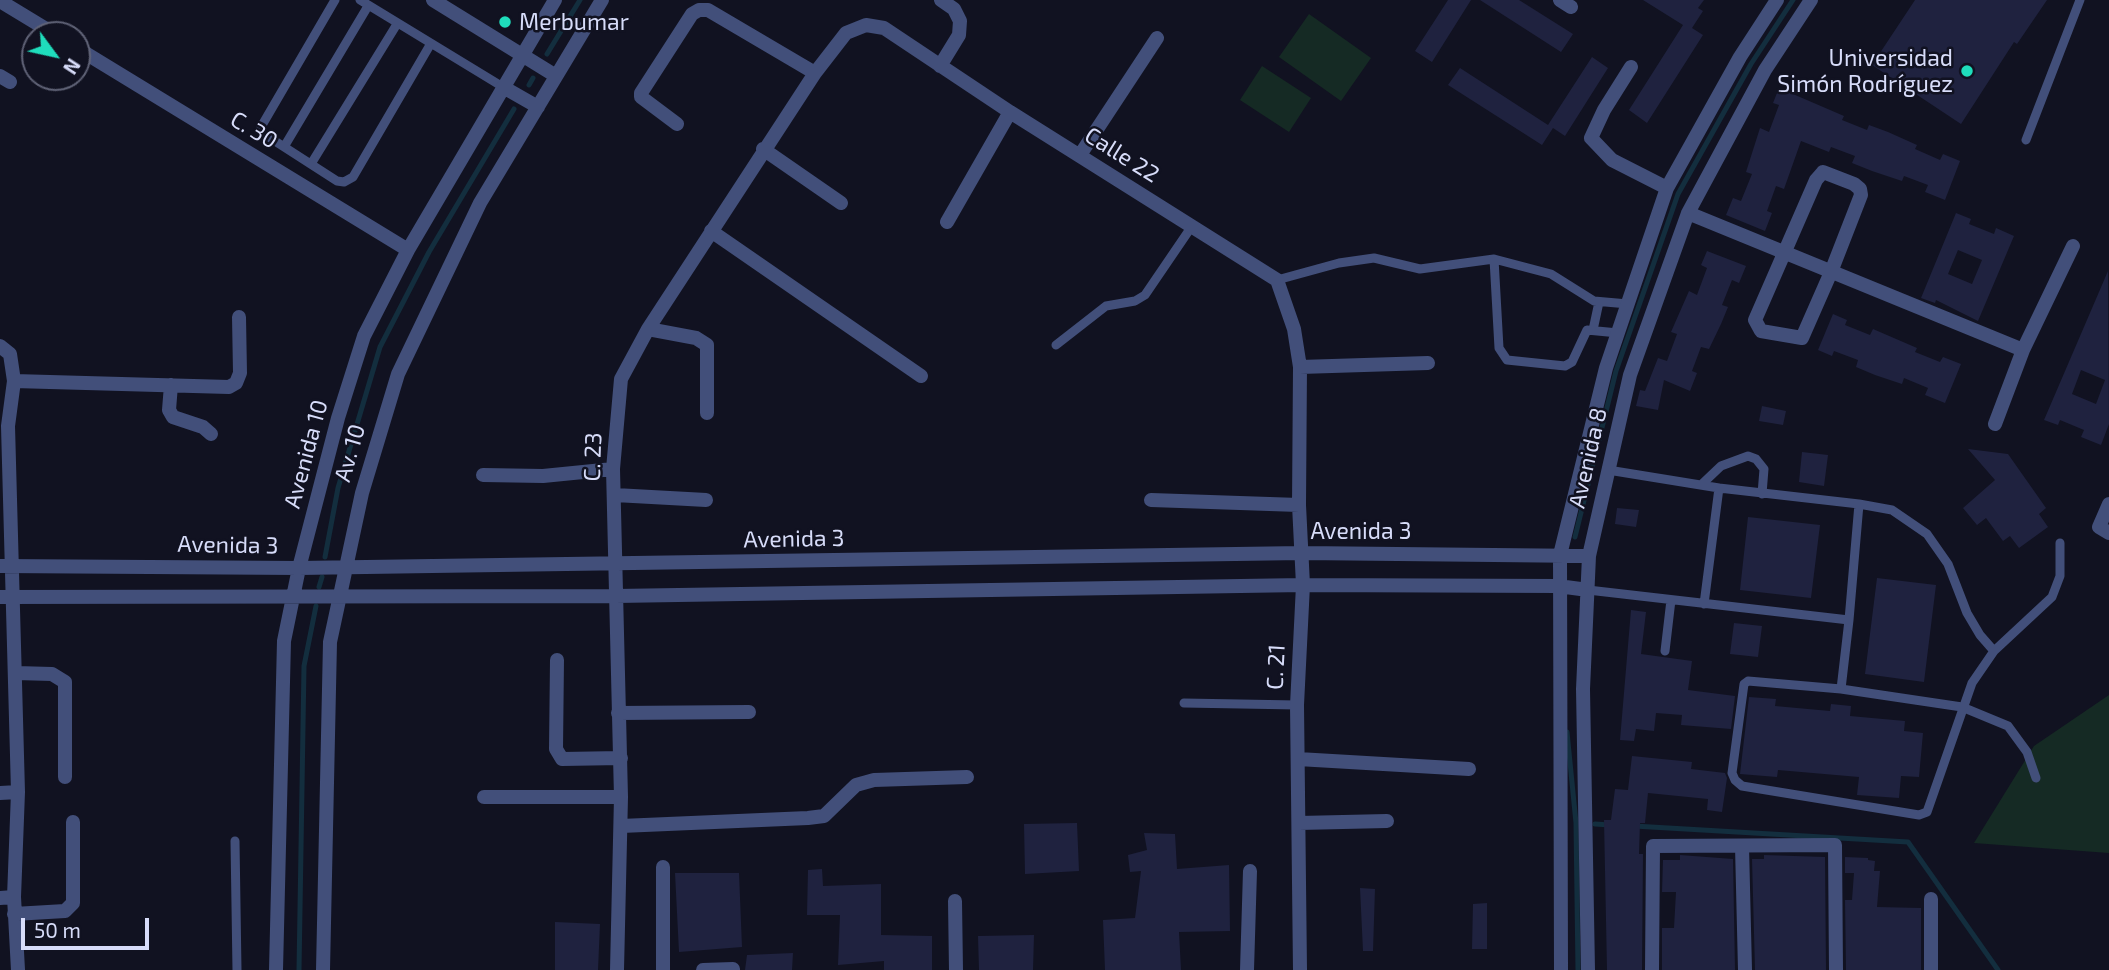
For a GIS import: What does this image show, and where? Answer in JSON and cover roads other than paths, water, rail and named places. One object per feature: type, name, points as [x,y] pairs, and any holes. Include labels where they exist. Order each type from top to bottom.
[{"type":"street","points":[[433,0],[556,76]]},
{"type":"street","name":"Avenida 10","points":[[276,970],[284,641],[299,568],[338,418],[365,336],[408,250],[555,0]]},
{"type":"street","name":"Av. 10","points":[[323,970],[330,642],[362,493],[398,374],[480,204],[603,0]]},
{"type":"street","points":[[940,66],[959,35],[960,21],[954,9],[941,0]]},
{"type":"street","name":"Avenida 8","points":[[1561,970],[1560,555],[1606,368],[1667,188],[1740,57],[1777,0]]},
{"type":"street","name":"Avenida 8","points":[[1588,970],[1583,689],[1589,556],[1608,470],[1630,375],[1688,214],[1765,70],[1811,0]]},
{"type":"street","points":[[2,6],[30,21]]},
{"type":"street","points":[[677,124],[641,97],[641,93],[692,14],[699,10],[708,10],[815,73]]},
{"type":"street","name":"Calle 22","points":[[866,25],[884,28],[1010,112],[1277,280]]},
{"type":"street","name":"C. 23","points":[[617,970],[621,758],[613,469],[621,379],[648,329],[815,73],[846,33],[866,25]]},
{"type":"street","points":[[1080,155],[1157,38]]},
{"type":"street","name":"C. 30","points":[[91,57],[408,250]]},
{"type":"street","points":[[1631,67],[1604,110],[1591,138],[1612,160],[1667,188]]},
{"type":"street","points":[[503,87],[538,107]]},
{"type":"street","points":[[947,222],[1010,112]]},
{"type":"street","points":[[763,149],[841,203]]},
{"type":"street","points":[[1823,172],[1860,188],[1861,195],[1802,338],[1761,331],[1755,320],[1783,254],[1816,180],[1823,172]]},
{"type":"street","points":[[1688,214],[2023,350]]},
{"type":"street","points":[[711,231],[921,376]]},
{"type":"street","points":[[1995,424],[2023,350],[2073,246]]},
{"type":"street","points":[[1277,280],[1294,330],[1300,367],[1429,363]]},
{"type":"street","points":[[15,381],[229,387],[236,383],[240,373],[239,317]]},
{"type":"street","points":[[648,329],[696,338],[707,345],[707,413]]},
{"type":"street","points":[[5,350],[15,381],[4,426],[7,596],[16,673],[18,793],[7,897],[14,914],[18,970]]},
{"type":"street","name":"C. 21","points":[[1300,367],[1299,505],[1303,585],[1297,705],[1300,970]]},
{"type":"street","points":[[170,384],[169,410],[173,417],[203,427],[211,434]]},
{"type":"street","points":[[483,475],[543,476],[613,469]]},
{"type":"street","points":[[615,495],[706,500]]},
{"type":"street","points":[[1151,500],[1299,505]]},
{"type":"street","points":[[2109,504],[2098,527],[2109,533]]},
{"type":"street","name":"Avenida 3","points":[[6,566],[299,568],[615,565],[1302,553],[1589,556]]},
{"type":"street","points":[[7,596],[616,596],[1303,585],[1559,586],[1588,590]]},
{"type":"street","points":[[557,660],[556,749],[562,759],[621,758]]},
{"type":"street","points":[[16,673],[52,674],[65,682],[65,777]]},
{"type":"street","points":[[618,713],[749,712]]},
{"type":"street","points":[[1297,759],[1469,769]]},
{"type":"street","points":[[621,826],[824,816],[856,785],[874,780],[967,777]]},
{"type":"street","points":[[0,793],[18,793]]},
{"type":"street","points":[[484,797],[621,797]]},
{"type":"street","points":[[1299,823],[1387,821]]},
{"type":"street","points":[[14,914],[65,911],[73,903],[74,822]]},
{"type":"street","points":[[1652,970],[1653,846],[1835,845],[1836,970]]},
{"type":"street","points":[[1742,846],[1745,970]]},
{"type":"street","points":[[663,867],[663,970]]},
{"type":"street","points":[[1247,970],[1250,871]]},
{"type":"street","points":[[1931,899],[1931,970]]},
{"type":"street","points":[[955,901],[956,970]]},
{"type":"street","points":[[703,970],[733,968]]},
{"type":"lane","points":[[335,0],[261,127],[264,134],[337,181],[344,182],[353,177],[430,45]]},
{"type":"lane","points":[[2026,140],[2080,0]]},
{"type":"lane","points":[[284,147],[364,3],[503,87]]},
{"type":"lane","points":[[311,164],[397,24]]},
{"type":"lane","points":[[1056,345],[1107,306],[1135,301],[1145,295],[1192,226]]},
{"type":"lane","points":[[1277,280],[1339,263],[1374,258],[1420,269],[1494,259],[1551,274],[1599,302],[1628,304]]},
{"type":"lane","points":[[1494,259],[1499,348],[1507,360],[1565,366],[1572,362],[1587,330],[1618,333]]},
{"type":"lane","points":[[1593,330],[1599,302]]},
{"type":"lane","points":[[1701,485],[1721,466],[1748,456],[1756,459],[1764,469],[1762,494]]},
{"type":"lane","points":[[1608,470],[1719,488],[1892,510],[1927,534],[1948,564],[1967,613],[1980,635],[1994,651]]},
{"type":"lane","points":[[1704,604],[1719,488]]},
{"type":"lane","points":[[1841,689],[1859,504]]},
{"type":"lane","points":[[2036,778],[2027,752],[2008,726],[1962,706],[1841,689],[1748,681],[1744,684],[1732,773],[1742,786],[1919,815],[1931,807],[1962,706],[1972,683],[1994,651],[2052,597],[2060,576],[2060,543]]},
{"type":"lane","points":[[1588,590],[1849,621]]},
{"type":"lane","points":[[1665,651],[1671,600]]},
{"type":"lane","points":[[1184,702],[1297,705]]},
{"type":"lane","points":[[235,841],[237,970]]},
{"type":"waterway","points":[[547,54],[580,0]]},
{"type":"waterway","points":[[1575,537],[1616,371],[1678,194],[1751,64],[1793,0]]},
{"type":"waterway","points":[[529,85],[533,78]]},
{"type":"waterway","points":[[325,557],[338,488],[380,347],[429,252],[514,109]]},
{"type":"waterway","points":[[319,587],[322,577]]},
{"type":"waterway","points":[[299,970],[304,666],[316,606]]},
{"type":"waterway","points":[[1567,732],[1576,823],[1578,970]]},
{"type":"waterway","points":[[1595,824],[1610,825]]},
{"type":"waterway","points":[[1634,826],[1908,842],[1998,970]]},
{"type":"place","name":"Merbumar","points":[[505,22]]},
{"type":"place","name":"Universidad Simón Rodríguez","points":[[1967,71]]}]
